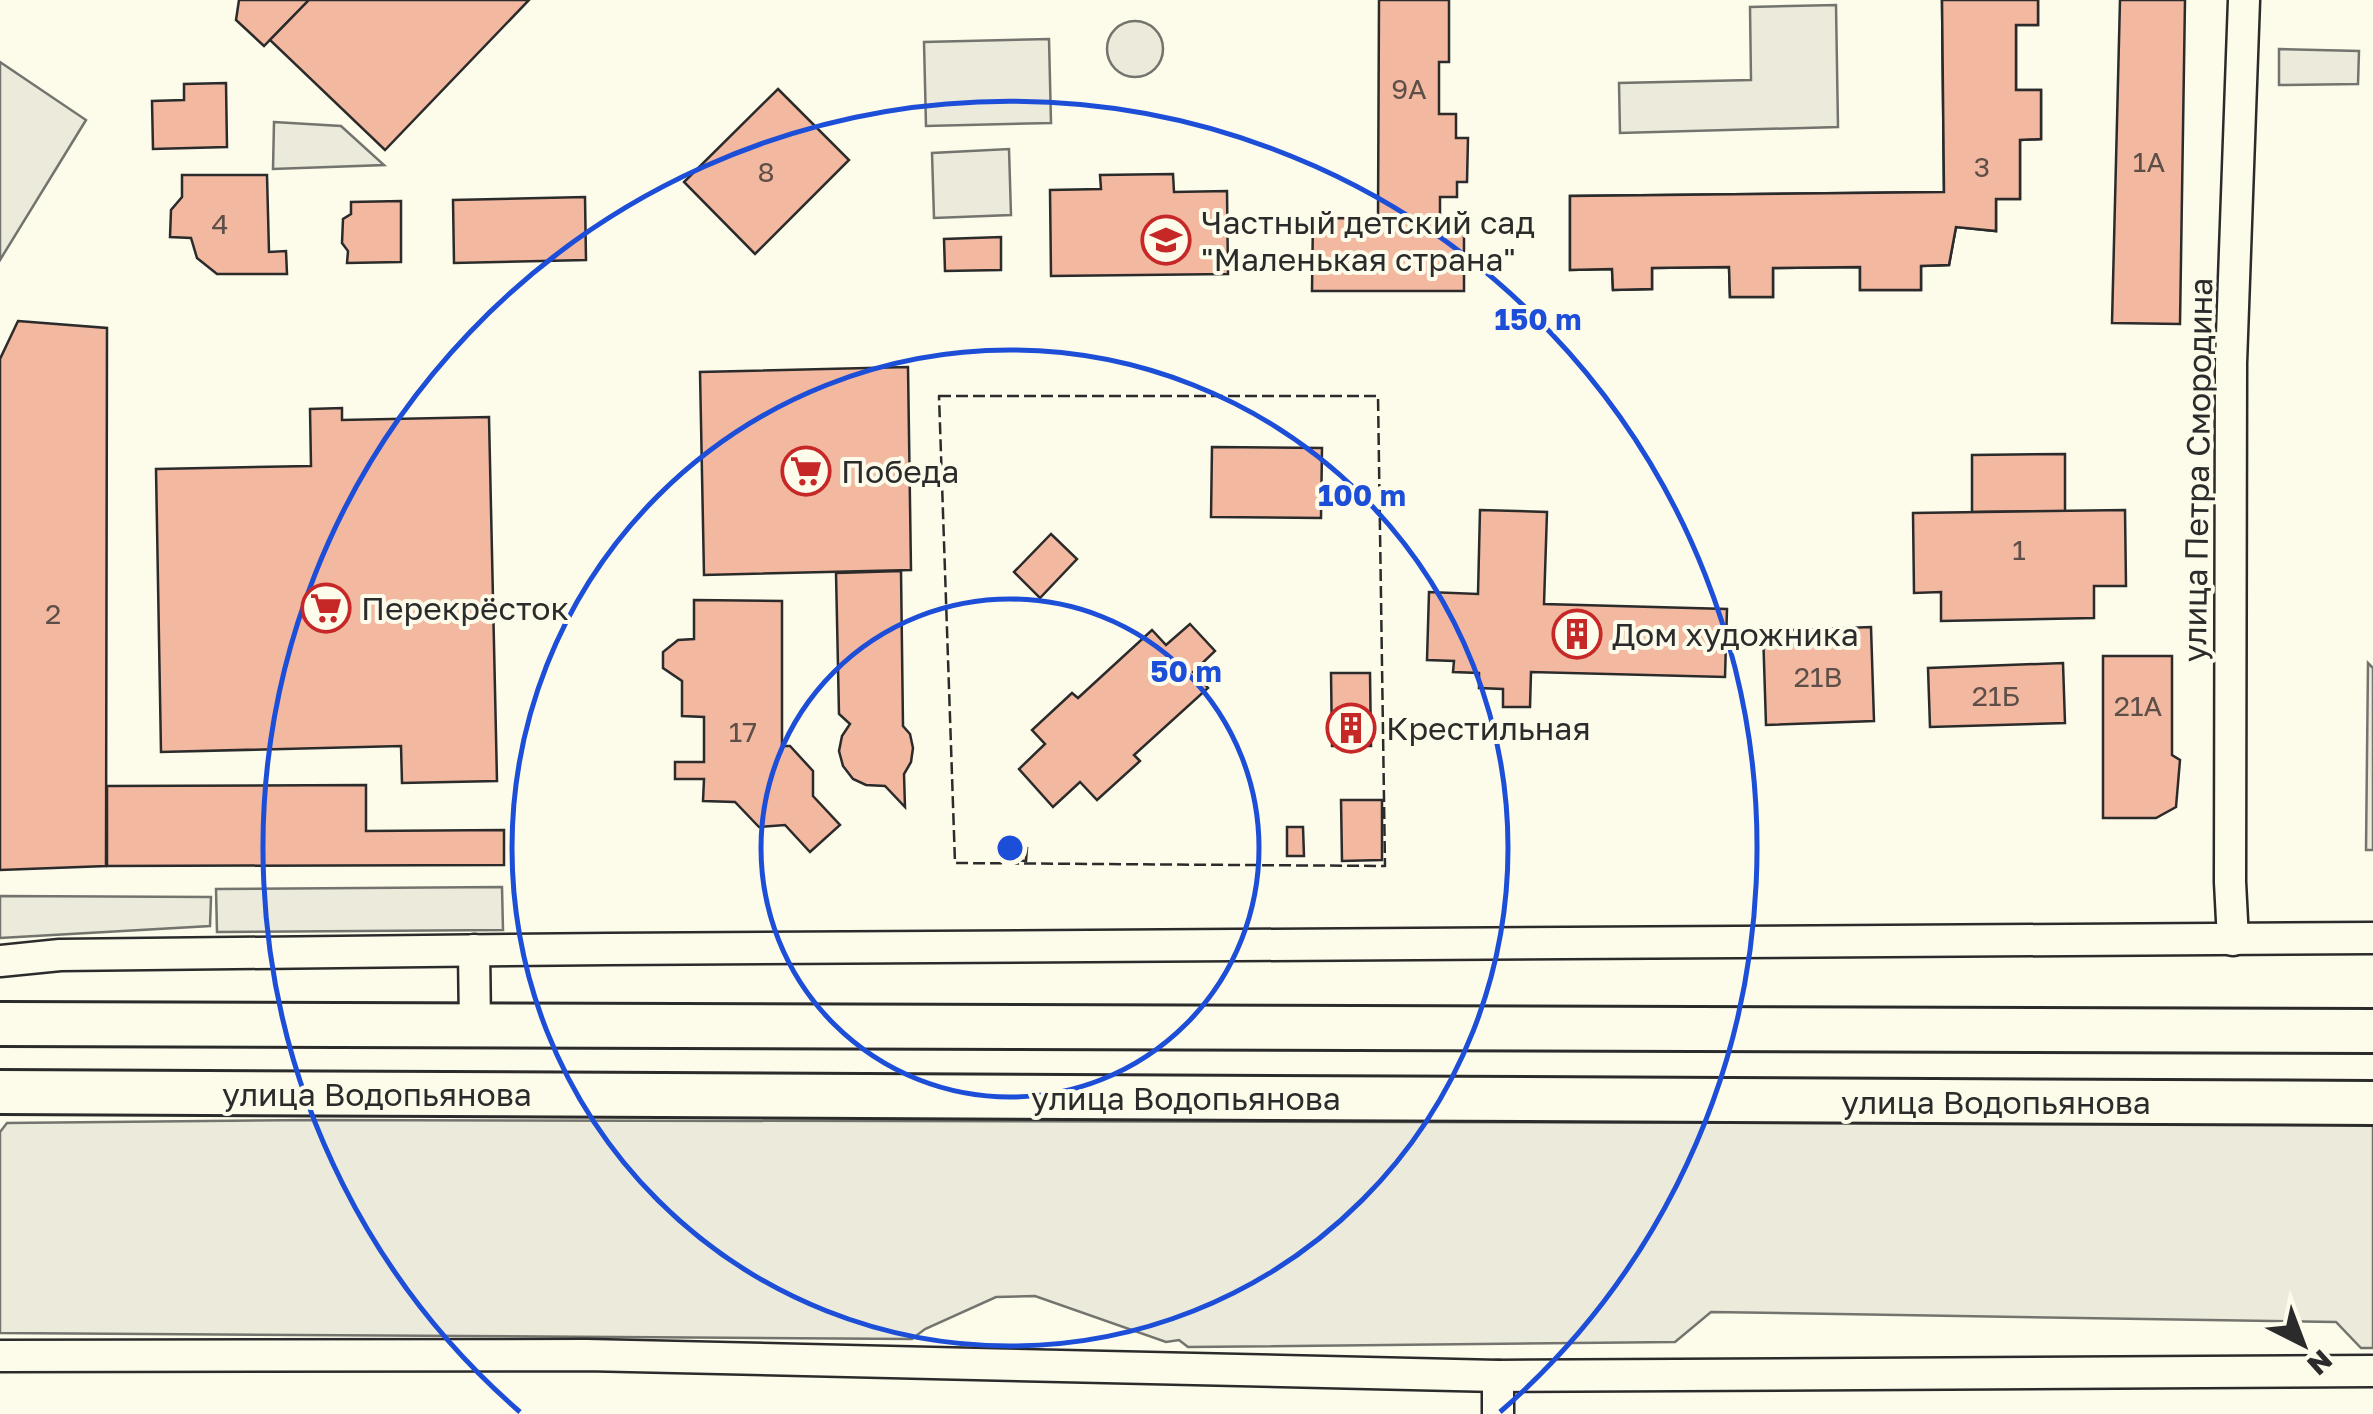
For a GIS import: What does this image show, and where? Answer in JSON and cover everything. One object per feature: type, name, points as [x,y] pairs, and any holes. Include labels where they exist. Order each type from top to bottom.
[{"type":"main road","points":[[0,1024],[2373,1031]]},
{"type":"main road","name":"улица Водопьянова","points":[[0,1092],[2373,1104]]},
{"type":"street","name":"улица Петра Смородина","points":[[2233,940],[2231,363],[2244,0]]},
{"type":"street","points":[[0,961],[60,955],[474,950],[2373,938]]},
{"type":"street","points":[[474,950],[475,1026]]},
{"type":"street","points":[[0,1356],[606,1356],[1498,1376],[2373,1371]]},
{"type":"street","points":[[1498,1376],[1498,1414]]},
{"type":"shaded area","points":[[1836,5],[1838,127],[1620,133],[1619,83],[1751,80],[1750,7]]},
{"type":"shaded area","points":[[1135,21],[1155,29],[1163,49],[1155,69],[1135,77],[1115,69],[1107,49],[1115,29]]},
{"type":"shaded area","points":[[1049,39],[1051,123],[926,126],[924,42]]},
{"type":"shaded area","points":[[2279,49],[2359,51],[2358,84],[2279,85]]},
{"type":"shaded area","points":[[0,62],[86,120],[0,260]]},
{"type":"shaded area","points":[[274,122],[341,126],[384,165],[273,169]]},
{"type":"shaded area","points":[[1009,149],[1011,215],[934,218],[932,153]]},
{"type":"shaded area","points":[[2368,663],[2373,668],[2373,850],[2366,850]]},
{"type":"shaded area","points":[[502,887],[503,930],[217,932],[216,889]]},
{"type":"shaded area","points":[[0,896],[211,897],[210,926],[0,938]]},
{"type":"shaded area","points":[[313,1120],[2373,1124],[2373,1348],[2361,1348],[2336,1322],[1711,1312],[1675,1342],[1188,1347],[1179,1340],[1166,1342],[1035,1296],[996,1297],[925,1329],[912,1339],[0,1333],[0,1132],[7,1123]]},
{"type":"building","points":[[239,0],[309,0],[264,46],[236,20]]},
{"type":"building","points":[[309,0],[529,0],[385,150],[270,40]]},
{"type":"building","points":[[1379,0],[1449,0],[1449,62],[1439,62],[1439,114],[1456,114],[1456,138],[1468,138],[1467,182],[1457,182],[1457,197],[1440,197],[1440,218],[1378,219]]},
{"type":"building","points":[[1942,0],[2038,0],[2038,25],[2016,25],[2016,90],[2041,90],[2041,139],[2020,140],[2020,199],[1996,199],[1996,231],[1956,227],[1949,265],[1921,266],[1921,290],[1860,290],[1860,267],[1773,268],[1773,297],[1730,297],[1729,267],[1652,268],[1652,289],[1613,290],[1612,269],[1570,270],[1570,196],[1944,192]]},
{"type":"building","points":[[1942,0],[2038,0],[2038,25],[2016,25],[2016,90],[2041,90],[2041,139],[2020,140],[2020,199],[1996,199],[1996,231],[1956,227],[1949,265],[1921,266],[1921,290],[1860,290],[1860,267],[1773,268],[1773,297],[1730,297],[1729,267],[1652,268],[1652,289],[1613,290],[1612,269],[1570,270],[1570,196],[1944,192]]},
{"type":"building","points":[[2120,0],[2185,0],[2180,324],[2112,323]]},
{"type":"building","points":[[226,83],[227,147],[153,149],[152,101],[184,100],[184,84]]},
{"type":"building","points":[[778,89],[849,160],[755,254],[684,182]]},
{"type":"building","points":[[1173,174],[1174,192],[1227,191],[1228,274],[1051,276],[1050,190],[1101,189],[1100,175]]},
{"type":"building","points":[[182,175],[267,175],[269,252],[286,251],[287,274],[217,274],[197,258],[191,238],[170,237],[171,210],[182,197]]},
{"type":"building","points":[[585,197],[586,260],[454,263],[453,200]]},
{"type":"building","points":[[401,201],[401,262],[347,263],[348,251],[342,243],[343,219],[351,214],[351,202]]},
{"type":"building","points":[[1313,218],[1464,219],[1464,291],[1312,291]]},
{"type":"building","points":[[1001,237],[1001,270],[945,271],[944,239]]},
{"type":"building","points":[[18,321],[107,328],[106,866],[0,870],[0,359]]},
{"type":"building","name":"Победа","points":[[908,367],[911,570],[704,575],[700,372]]},
{"type":"building","name":"Перекрёсток","points":[[342,408],[342,420],[489,417],[497,781],[402,783],[401,746],[161,752],[156,469],[311,466],[310,409]]},
{"type":"building","points":[[1212,447],[1322,448],[1321,518],[1211,517]]},
{"type":"building","points":[[2065,454],[2065,511],[1972,512],[1972,455]]},
{"type":"building","name":"Дом художника","points":[[1480,510],[1547,512],[1544,604],[1727,609],[1725,677],[1531,672],[1530,707],[1503,707],[1503,689],[1479,688],[1479,673],[1453,672],[1454,661],[1427,660],[1429,592],[1478,594]]},
{"type":"building","points":[[2125,510],[2126,586],[2094,586],[2094,618],[1941,621],[1941,592],[1914,593],[1913,513]]},
{"type":"building","points":[[1051,534],[1077,559],[1040,598],[1014,572]]},
{"type":"building","points":[[901,571],[903,726],[910,734],[913,748],[904,774],[905,807],[885,786],[866,785],[853,779],[843,766],[839,751],[850,724],[839,714],[836,573]]},
{"type":"building","points":[[694,600],[782,601],[782,746],[790,746],[813,771],[813,796],[840,825],[810,852],[785,825],[759,827],[735,802],[703,801],[704,779],[675,779],[675,762],[704,762],[704,717],[682,716],[682,681],[663,668],[663,652],[678,640],[694,639]]},
{"type":"building","points":[[1190,624],[1215,651],[1193,672],[1208,688],[1134,755],[1140,761],[1097,800],[1080,782],[1053,807],[1019,769],[1045,744],[1032,730],[1072,693],[1078,698],[1152,630],[1166,645]]},
{"type":"building","points":[[1871,627],[1874,721],[1766,725],[1763,631]]},
{"type":"building","points":[[2103,656],[2172,656],[2172,755],[2180,760],[2176,807],[2156,818],[2103,818]]},
{"type":"building","points":[[2063,663],[2065,723],[1930,727],[1928,668]]},
{"type":"building","name":"Крестильная","points":[[1331,673],[1370,673],[1371,746],[1332,746]]},
{"type":"building","points":[[366,785],[366,831],[504,830],[504,865],[107,866],[107,786]]},
{"type":"building","points":[[1341,800],[1382,800],[1382,860],[1342,861]]},
{"type":"building","points":[[1287,827],[1303,827],[1304,856],[1287,856]]},
{"type":"building","points":[[999,845],[1027,848],[1026,861],[998,858]]},
{"type":"fence","points":[[939,396],[1378,396],[1385,866],[955,863],[939,396]]},
{"type":"place","name":"Частный детский сад \"Маленькая страна\"","points":[[1166,240]]},
{"type":"place","name":"Победа","points":[[806,471]]},
{"type":"place","name":"Перекрёсток","points":[[326,608]]},
{"type":"place","name":"Дом художника","points":[[1577,634]]},
{"type":"place","name":"Крестильная","points":[[1351,728]]}]
